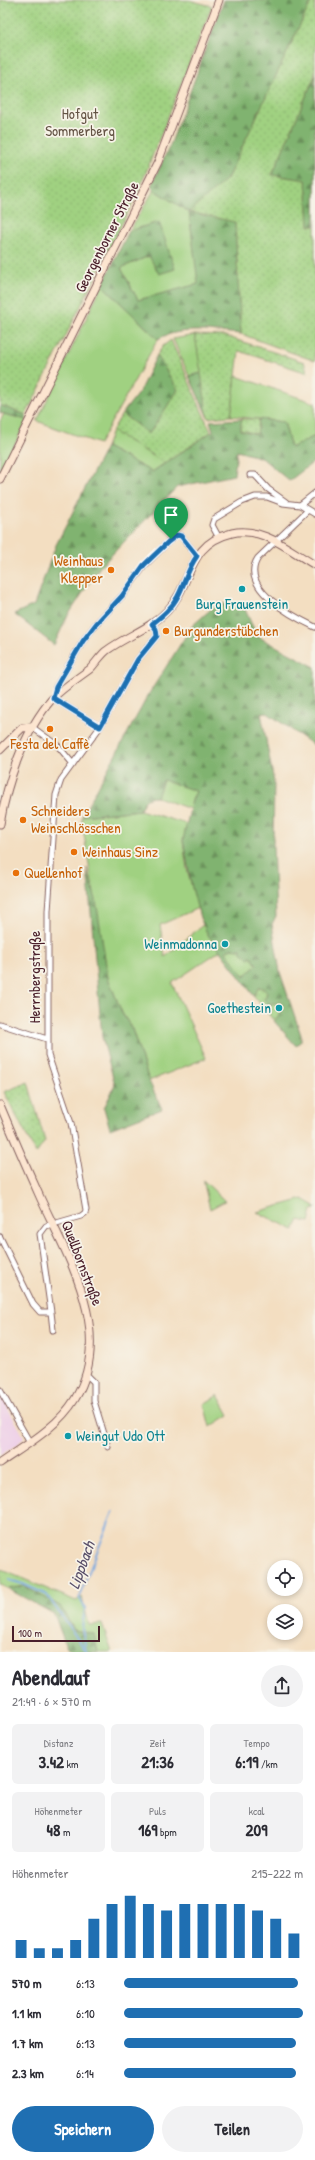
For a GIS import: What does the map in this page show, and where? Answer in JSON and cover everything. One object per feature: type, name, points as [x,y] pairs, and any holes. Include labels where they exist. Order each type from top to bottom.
[{"type":"main road","name":"Georgenborner Straße","points":[[0,479],[158,162],[219,0]]},
{"type":"main road","points":[[0,824],[7,793],[32,727],[39,714],[54,697],[88,670],[106,652],[152,624],[167,611],[175,601],[190,567],[197,556],[209,544],[219,538],[233,533],[249,532],[274,541],[315,565]]},
{"type":"main road","points":[[0,750],[22,728],[32,727]]},
{"type":"main road","name":"Quellbornstraße","points":[[0,1105],[76,1276],[87,1313],[91,1350],[87,1375],[69,1408],[53,1424],[30,1443],[0,1463]]},
{"type":"street","points":[[250,475],[255,475],[268,489],[288,503]]},
{"type":"street","points":[[300,505],[315,493]]},
{"type":"street","points":[[219,538],[212,522],[248,499],[267,497],[300,505],[315,514]]},
{"type":"street","points":[[308,510],[274,541],[255,563],[258,583],[274,604],[315,627]]},
{"type":"street","points":[[100,727],[54,697],[56,687],[83,641],[122,596],[144,565],[168,542],[177,535],[181,536],[197,556]]},
{"type":"street","name":"Herrnbergstraße","points":[[53,1223],[81,1216],[86,1210],[71,1123],[48,1055],[47,965],[52,824],[56,795],[61,780],[100,727],[138,659],[157,636],[156,629],[152,624]]},
{"type":"street","points":[[32,727],[58,746],[73,764]]},
{"type":"street","points":[[0,1024],[47,1039]]},
{"type":"street","points":[[53,1223],[46,1226],[40,1234],[53,1330]]},
{"type":"street","points":[[0,1237],[33,1304],[40,1312],[51,1312]]},
{"type":"street","points":[[87,1375],[94,1382],[94,1401],[108,1447]]},
{"type":"street","points":[[0,1390],[30,1443]]},
{"type":"shaded area","points":[[0,1394],[24,1437],[17,1445],[0,1455]]},
{"type":"green space","name":"Hofgut Sommerberg","points":[[0,0],[189,0],[212,6],[139,190],[26,415],[0,405]]},
{"type":"green space","points":[[224,0],[312,0],[227,179],[190,212],[235,221],[241,334],[188,331],[177,332],[158,339],[102,285],[129,231],[159,222],[175,269],[159,274],[149,256],[121,268],[138,300],[198,284],[189,212],[154,190],[151,186],[171,143]]},
{"type":"green space","points":[[312,0],[315,0],[315,75],[272,175],[306,180],[309,226],[315,226],[315,361],[241,334],[235,222],[189,212],[227,179]]},
{"type":"green space","points":[[315,75],[315,226],[309,227],[306,180],[272,175]]},
{"type":"green space","points":[[154,190],[189,212],[199,284],[138,300],[121,268],[149,256],[159,222],[129,231]]},
{"type":"green space","points":[[102,285],[158,339],[99,444],[37,421]]},
{"type":"green space","points":[[195,335],[202,373],[189,376],[173,339]]},
{"type":"green space","points":[[195,335],[225,336],[304,362],[308,373],[239,351],[231,416],[208,418]]},
{"type":"green space","points":[[171,340],[211,432],[165,463],[112,431],[122,414],[149,434],[178,390],[157,355],[163,346]]},
{"type":"green space","points":[[157,355],[178,390],[149,434],[122,414],[139,392]]},
{"type":"green space","points":[[202,373],[208,418],[189,376]]},
{"type":"green space","points":[[236,376],[315,403],[315,436],[291,448],[284,422],[231,416]]},
{"type":"green space","points":[[0,405],[26,415],[27,420],[0,413]]},
{"type":"green space","points":[[4,414],[27,420],[0,474],[0,421]]},
{"type":"green space","points":[[242,419],[240,430],[257,434],[259,419],[284,422],[291,448],[315,436],[315,461],[289,481],[262,458],[237,451],[234,475],[177,487],[99,568],[67,617],[54,645],[14,614],[34,605],[56,545],[106,447],[152,472],[213,431],[210,421]]},
{"type":"green space","points":[[242,419],[259,419],[257,434],[240,430]]},
{"type":"green space","points":[[112,431],[165,463],[152,472],[106,447]]},
{"type":"green space","points":[[218,603],[244,607],[257,636],[315,667],[315,746],[266,712],[261,713],[274,782],[273,846],[276,916],[272,924],[280,972],[301,1035],[301,1041],[296,1046],[274,1021],[282,1011],[280,1002],[269,1006],[264,1000],[267,993],[264,989],[259,987],[254,996],[208,935],[200,918],[192,888],[183,840],[192,800],[196,791],[163,780],[157,797],[146,800],[140,810],[82,816],[150,692],[192,626]],"holes":[[[231,948],[241,949],[241,952],[248,958],[251,956],[257,965],[244,976],[226,952]]]},
{"type":"green space","points":[[163,779],[196,791],[190,809],[157,797]]},
{"type":"green space","points":[[140,810],[187,824],[183,841],[187,869],[198,908],[160,925],[165,957],[204,924],[208,935],[221,950],[172,983],[206,1058],[149,1081],[132,1029],[122,1013],[108,978],[82,823],[82,816]]},
{"type":"green space","points":[[87,868],[96,900],[108,978],[122,1013],[132,1029],[149,1081],[162,1109],[110,1129],[104,1108],[115,1085],[102,1037]]},
{"type":"green space","points":[[231,948],[241,949],[248,958],[251,956],[257,965],[244,976],[225,952]]},
{"type":"green space","points":[[259,987],[264,989],[267,993],[264,1000],[269,1006],[272,1006],[272,1002],[275,1004],[280,1001],[284,1006],[274,1021],[254,996]]},
{"type":"green space","points":[[28,1082],[45,1141],[36,1154],[4,1092]]},
{"type":"green space","points":[[203,1180],[225,1201],[210,1209]]},
{"type":"green space","points":[[303,1199],[315,1206],[315,1209],[312,1210],[309,1222],[299,1220],[294,1230],[257,1212]]},
{"type":"green space","points":[[218,1395],[229,1415],[210,1427],[204,1404]]},
{"type":"green space","points":[[0,1569],[76,1601],[82,1597],[89,1625],[102,1624],[112,1652],[98,1652],[94,1634],[74,1630],[60,1606],[24,1587],[8,1589],[0,1584]]},
{"type":"green space","points":[[24,1586],[60,1606],[74,1630],[94,1634],[98,1652],[73,1652],[66,1646],[54,1614],[8,1589]]},
{"type":"waterway","name":"Lippbach","points":[[86,1652],[82,1628],[85,1608],[79,1597],[113,1512]]},
{"type":"waterway","points":[[9,1580],[23,1584],[47,1595],[84,1648]]},
{"type":"place","name":"Weinhaus Klepper","points":[[111,570]]},
{"type":"place","name":"Burg Frauenstein","points":[[242,589]]},
{"type":"place","name":"Burgunderstübchen","points":[[166,631]]},
{"type":"place","name":"Festa del Caffè","points":[[50,729]]},
{"type":"place","name":"Schneiders Weinschlösschen","points":[[23,820]]},
{"type":"place","name":"Weinhaus Sinz","points":[[74,852]]},
{"type":"place","name":"Quellenhof","points":[[16,873]]},
{"type":"place","name":"Weinmadonna","points":[[225,944]]},
{"type":"place","name":"Goethestein","points":[[279,1008]]},
{"type":"place","name":"Weingut Udo Ott","points":[[68,1436]]},
{"type":"route","points":[[177,535],[181,536],[189,548],[197,556],[187,573],[175,601],[162,616],[152,624],[156,629],[157,636],[138,659],[100,727],[53,698],[55,696],[54,692],[83,641],[96,624],[122,596],[144,565],[171,539],[177,535]]}]
